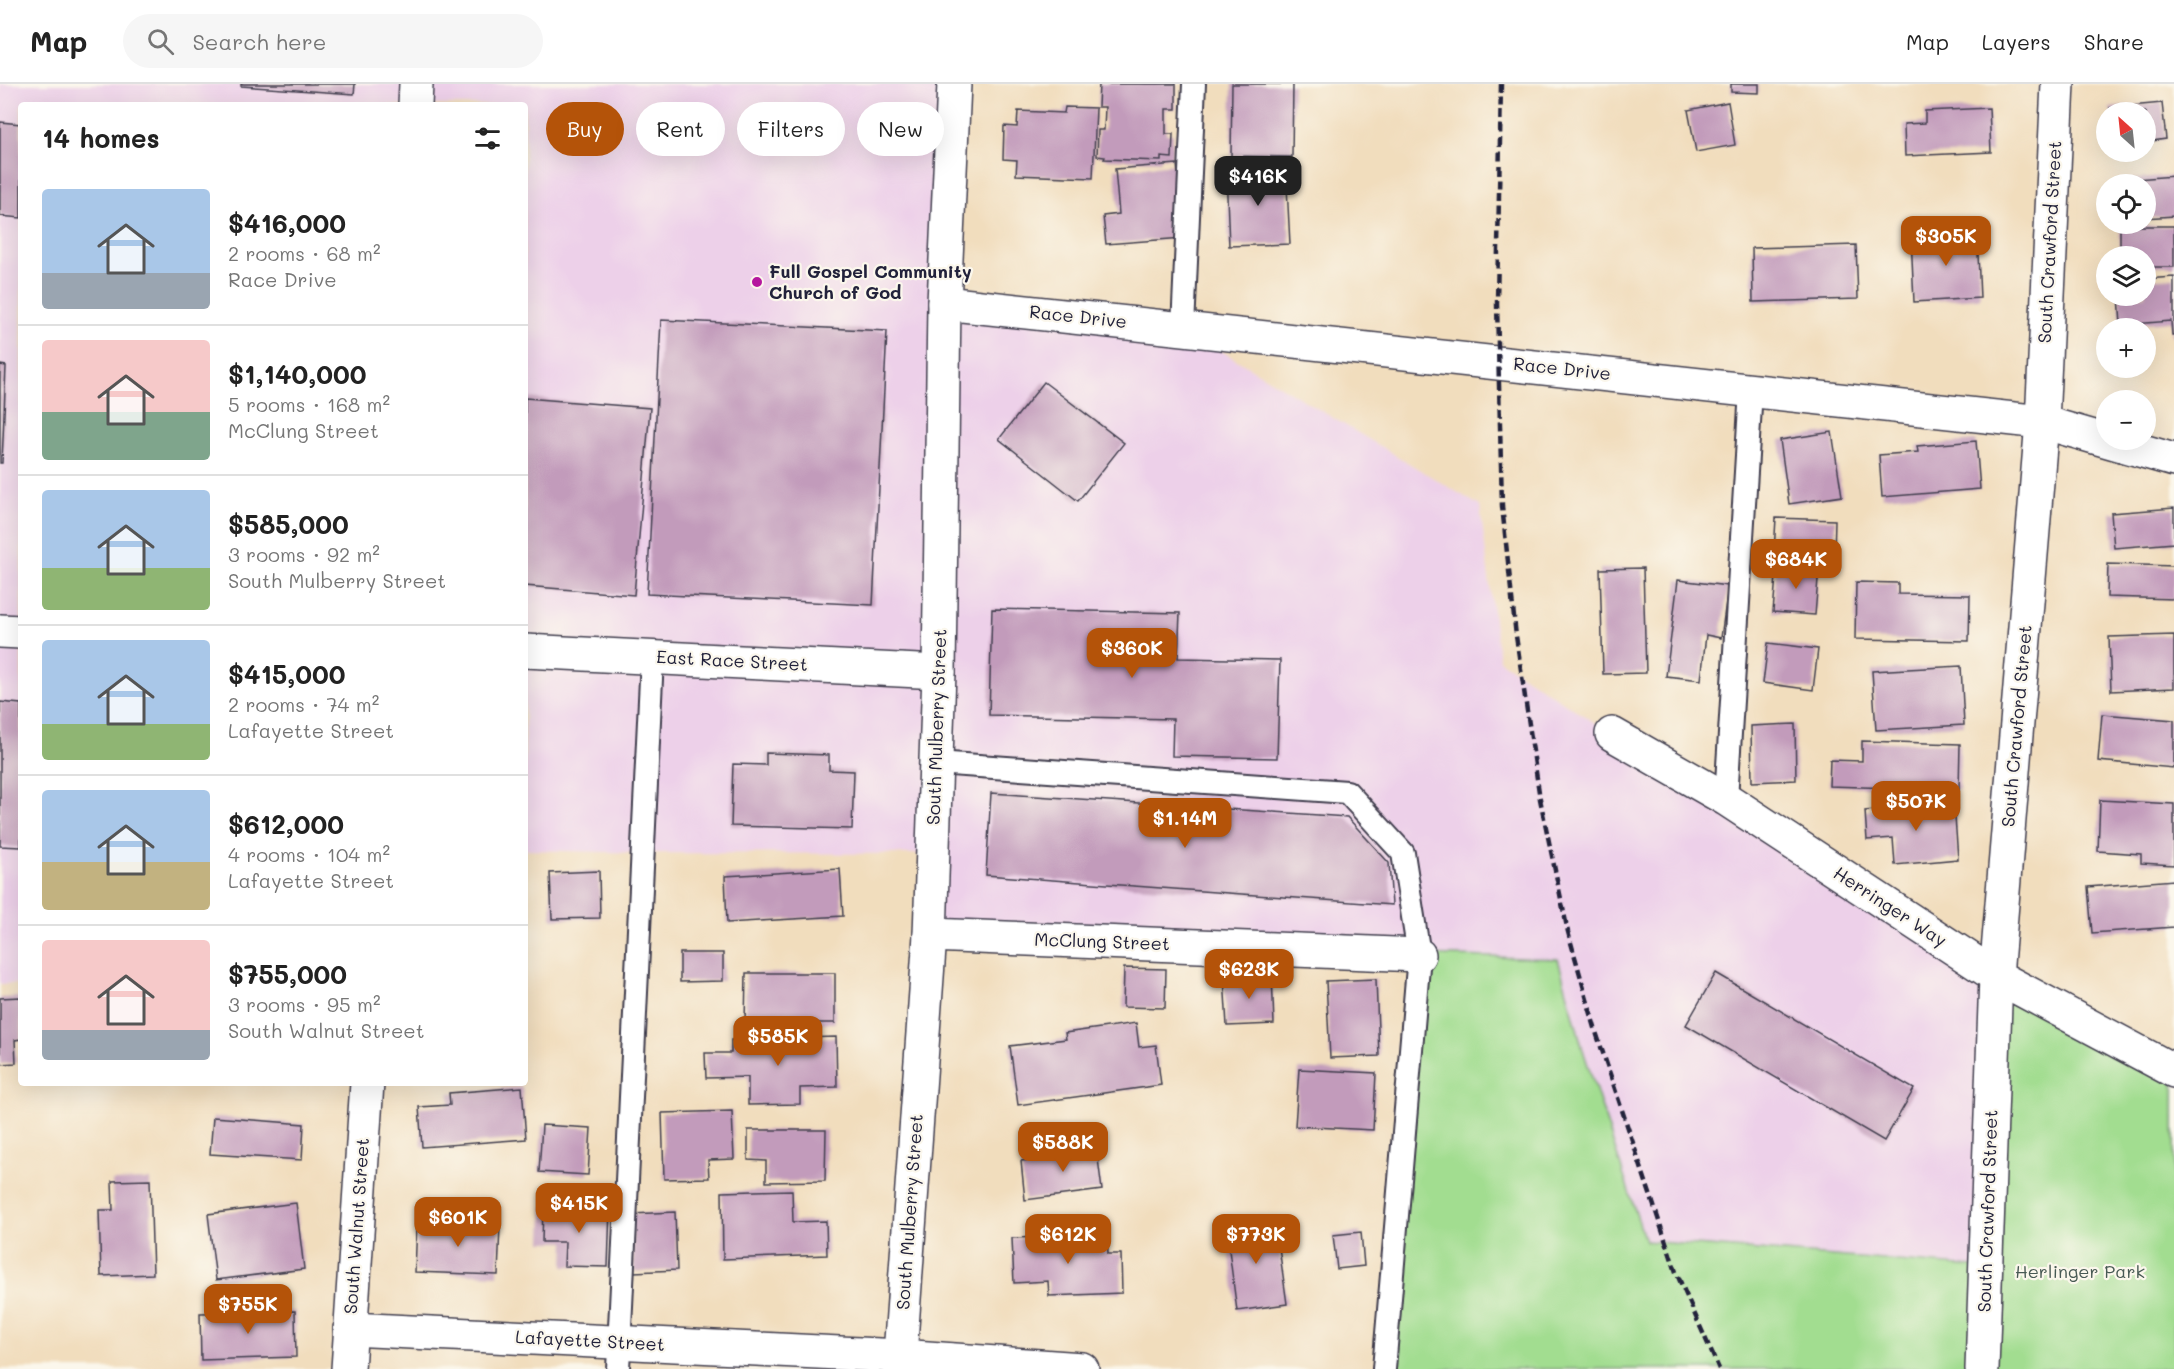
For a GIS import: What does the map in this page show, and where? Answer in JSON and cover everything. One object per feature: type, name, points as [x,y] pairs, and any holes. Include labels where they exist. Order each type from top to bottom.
[{"type":"street","points":[[415,102],[416,84]]},
{"type":"street","name":"South Mulberry Street","points":[[899,1363],[930,935],[939,672],[944,303],[954,84]]},
{"type":"street","name":"South Crawford Street","points":[[1982,1369],[1996,976],[2042,422],[2058,84]]},
{"type":"street","name":"Race Drive","points":[[944,303],[2042,422],[2174,460]]},
{"type":"street","points":[[0,631],[18,632]]},
{"type":"street","name":"East Race Street","points":[[528,651],[939,672]]},
{"type":"street","name":"Herringer Way","points":[[1612,734],[1726,800],[1996,976],[2174,1071]]},
{"type":"street","name":"McClung Street","points":[[930,935],[1419,955]]},
{"type":"street","name":"South Walnut Street","points":[[348,1369],[367,1086]]},
{"type":"street","name":"Lafayette Street","points":[[350,1329],[618,1356],[1082,1369]]},
{"type":"lane","points":[[1183,328],[1194,84]]},
{"type":"lane","points":[[1726,800],[1750,390]]},
{"type":"lane","points":[[618,1356],[652,657]]},
{"type":"lane","points":[[936,763],[1347,792],[1403,853],[1419,955],[1384,1369]]},
{"type":"shaded area","points":[[0,84],[954,84],[945,303],[1183,328],[1480,506],[1499,660],[1612,734],[1996,976],[1986,1269],[1644,1241],[1583,1050],[1558,960],[930,935],[933,854],[643,853],[528,850],[528,102],[18,102],[18,984],[0,984]]},
{"type":"green space","name":"Herlinger Park","points":[[1419,955],[1558,959],[1583,1050],[1645,1241],[1986,1268],[1996,976],[2174,1071],[2174,1369],[1384,1369]]},
{"type":"building","points":[[241,84],[355,84],[354,94],[241,86]]},
{"type":"building","points":[[1099,84],[1176,84],[1176,109],[1166,109],[1166,134],[1173,134],[1172,158],[1161,157],[1161,161],[1104,159],[1105,157],[1097,156],[1098,130],[1104,130],[1105,107],[1098,107]]},
{"type":"building","points":[[1232,84],[1293,84],[1292,157],[1231,156]]},
{"type":"building","points":[[1731,84],[1759,84],[1759,93],[1731,92]]},
{"type":"building","points":[[1728,102],[1735,145],[1696,152],[1688,110]]},
{"type":"building","points":[[2162,103],[2166,139],[2156,140],[2156,104]]},
{"type":"building","points":[[1065,107],[1096,108],[1093,178],[1016,175],[1017,160],[1003,159],[1004,126],[1017,127],[1018,111],[1064,113]]},
{"type":"building","points":[[1989,108],[1991,152],[1905,156],[1904,124],[1925,123],[1925,111]]},
{"type":"building","points":[[0,122],[18,124],[18,218],[0,216]]},
{"type":"building","points":[[1177,164],[1183,238],[1106,244],[1103,216],[1119,214],[1115,169]]},
{"type":"building","points":[[1286,167],[1290,244],[1229,246],[1226,170]]},
{"type":"building","points":[[2174,176],[2174,216],[2156,217],[2156,177]]},
{"type":"building","points":[[2156,226],[2174,226],[2174,267],[2156,267],[2156,246],[2120,246],[2120,234],[2156,234]]},
{"type":"building","points":[[1977,232],[1980,298],[1914,302],[1911,236]]},
{"type":"building","points":[[1856,245],[1858,299],[1753,302],[1752,248]]},
{"type":"building","points":[[2174,277],[2174,336],[2172,336],[2171,321],[2156,322],[2156,318],[2121,318],[2120,306],[2156,306],[2156,278]]},
{"type":"building","points":[[661,320],[887,331],[873,605],[647,594]]},
{"type":"building","points":[[0,365],[6,366],[2,463],[0,463]]},
{"type":"building","points":[[1044,382],[1124,443],[1078,501],[999,439]]},
{"type":"building","points":[[528,398],[650,408],[634,595],[528,586]]},
{"type":"building","points":[[1832,432],[1842,496],[1789,504],[1780,440]]},
{"type":"building","points":[[1976,441],[1980,489],[1882,497],[1879,455],[1918,452],[1917,446]]},
{"type":"building","points":[[2174,508],[2174,543],[2114,548],[2111,513]]},
{"type":"building","points":[[1776,518],[1835,520],[1834,555],[1774,552]]},
{"type":"building","points":[[1777,564],[1819,567],[1815,615],[1773,612]]},
{"type":"building","points":[[2108,564],[2174,566],[2174,599],[2107,597]]},
{"type":"building","points":[[1643,568],[1646,673],[1603,674],[1600,569]]},
{"type":"building","points":[[1678,580],[1728,586],[1721,638],[1706,635],[1701,680],[1666,676]]},
{"type":"building","points":[[1856,582],[1898,583],[1898,594],[1970,595],[1969,641],[1855,639]]},
{"type":"building","points":[[992,609],[1180,613],[1178,658],[1280,660],[1277,758],[1172,756],[1173,719],[989,715]]},
{"type":"building","points":[[2174,635],[2174,688],[2111,691],[2109,637]]},
{"type":"building","points":[[1768,643],[1818,649],[1813,690],[1763,683]]},
{"type":"building","points":[[1961,666],[1964,725],[1876,730],[1872,671]]},
{"type":"building","points":[[0,702],[18,704],[18,847],[0,846]]},
{"type":"building","points":[[2102,714],[2174,720],[2174,768],[2098,761]]},
{"type":"building","points":[[1795,724],[1796,780],[1752,782],[1751,726]]},
{"type":"building","points":[[1862,741],[1960,744],[1959,790],[1829,786],[1830,760],[1862,761]]},
{"type":"building","points":[[766,753],[829,755],[829,770],[854,771],[852,829],[731,826],[733,764],[766,765]]},
{"type":"building","points":[[991,793],[1347,817],[1389,863],[1392,905],[986,875]]},
{"type":"building","points":[[2100,800],[2174,804],[2174,865],[2141,863],[2141,854],[2098,851]]},
{"type":"building","points":[[1954,803],[1958,859],[1895,865],[1893,838],[1867,840],[1865,811]]},
{"type":"building","points":[[840,869],[843,916],[727,923],[725,876]]},
{"type":"building","points":[[599,871],[600,918],[552,919],[550,873]]},
{"type":"building","points":[[2174,880],[2174,927],[2092,933],[2088,887]]},
{"type":"building","points":[[680,953],[723,953],[723,981],[680,982]]},
{"type":"building","points":[[1124,968],[1166,969],[1165,1008],[1123,1007]]},
{"type":"building","points":[[746,973],[835,973],[835,1023],[745,1023]]},
{"type":"building","points":[[1716,973],[1914,1089],[1884,1141],[1686,1025]]},
{"type":"building","points":[[1272,975],[1274,1024],[1227,1026],[1224,977]]},
{"type":"building","points":[[1376,979],[1379,1056],[1330,1058],[1326,981]]},
{"type":"building","points":[[18,997],[16,1063],[0,1064],[0,998]]},
{"type":"building","points":[[1136,1023],[1139,1047],[1156,1045],[1161,1085],[1018,1105],[1010,1046],[1066,1039],[1065,1033]]},
{"type":"building","points":[[836,1037],[837,1087],[800,1088],[800,1104],[748,1105],[748,1077],[706,1078],[705,1053],[731,1053],[731,1040]]},
{"type":"building","points":[[1299,1069],[1376,1073],[1373,1130],[1295,1126]]},
{"type":"building","points":[[522,1087],[526,1139],[422,1147],[419,1107],[450,1105],[449,1093]]},
{"type":"building","points":[[732,1111],[734,1159],[708,1160],[709,1178],[664,1179],[662,1113]]},
{"type":"building","points":[[213,1117],[304,1124],[302,1160],[210,1154]]},
{"type":"building","points":[[542,1125],[591,1128],[588,1175],[539,1172]]},
{"type":"building","points":[[748,1130],[826,1130],[825,1181],[766,1182],[766,1161],[748,1160]]},
{"type":"building","points":[[1096,1143],[1102,1190],[1025,1200],[1021,1161],[1062,1156],[1061,1147]]},
{"type":"building","points":[[150,1180],[153,1274],[101,1276],[99,1210],[113,1210],[112,1181]]},
{"type":"building","points":[[792,1190],[793,1222],[826,1221],[827,1255],[723,1259],[722,1192]]},
{"type":"building","points":[[296,1203],[304,1269],[216,1280],[208,1214]]},
{"type":"building","points":[[543,1207],[610,1208],[608,1267],[564,1266],[565,1242],[542,1242]]},
{"type":"building","points":[[675,1212],[677,1270],[634,1272],[631,1214]]},
{"type":"building","points":[[1275,1219],[1287,1304],[1237,1311],[1226,1227]]},
{"type":"building","points":[[417,1222],[500,1225],[498,1275],[415,1272]]},
{"type":"building","points":[[1361,1232],[1364,1266],[1337,1269],[1333,1235]]},
{"type":"building","points":[[1107,1235],[1108,1254],[1121,1254],[1122,1293],[1049,1296],[1048,1281],[1014,1283],[1012,1238]]},
{"type":"building","points":[[295,1311],[296,1357],[201,1360],[200,1313]]},
{"type":"railway","points":[[1501,84],[1497,304],[1502,506],[1516,636],[1540,799],[1568,932],[1597,1035],[1676,1272],[1719,1369]]},
{"type":"place","name":"Full Gospel Community Church of God","points":[[757,282]]}]
